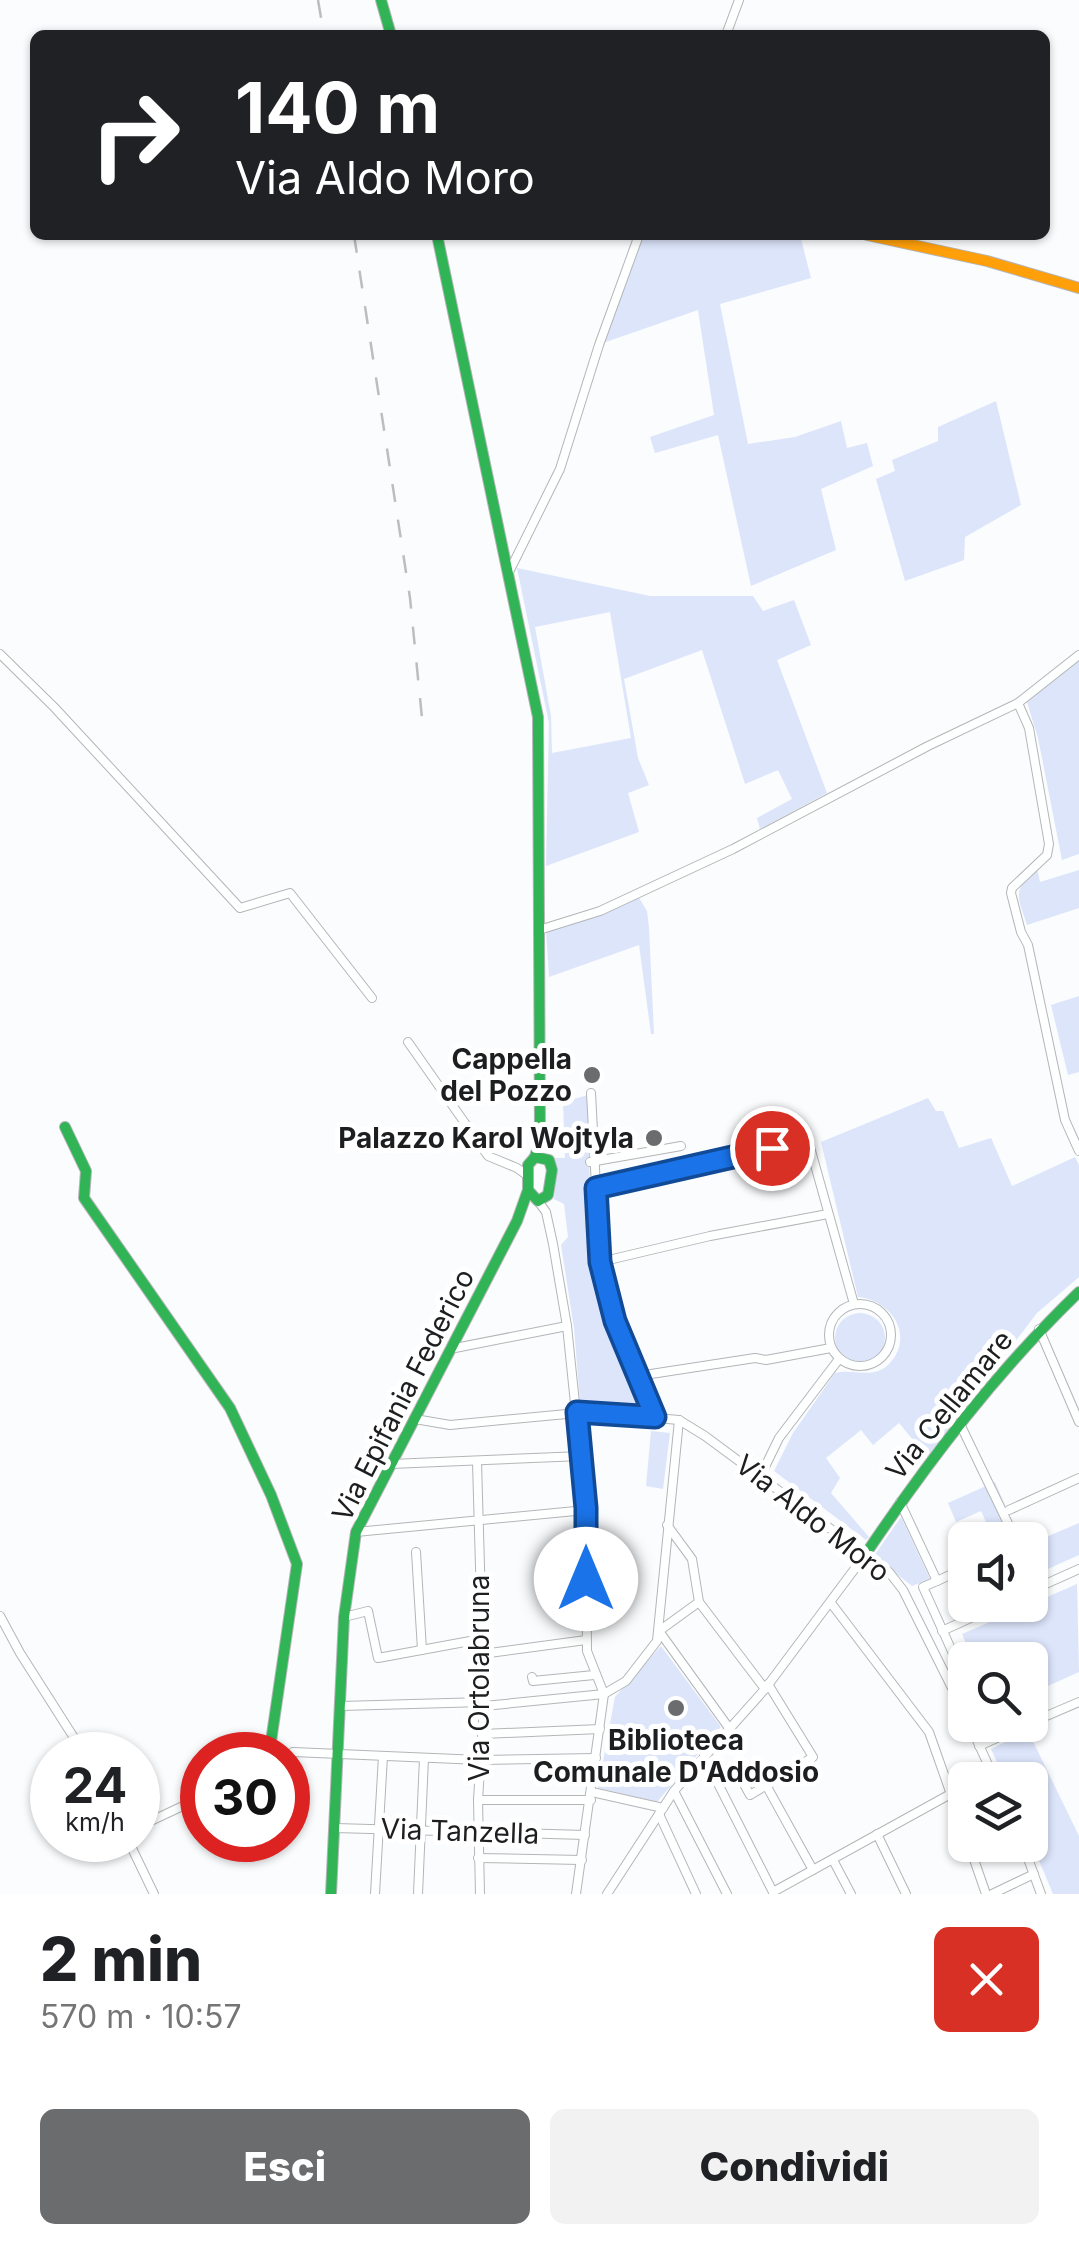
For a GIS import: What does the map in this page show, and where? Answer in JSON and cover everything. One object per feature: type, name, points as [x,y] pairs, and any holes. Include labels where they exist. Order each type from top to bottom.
[{"type":"main road","points":[[381,0],[390,30]]},
{"type":"main road","points":[[439,240],[538,717],[537,1159],[552,1170],[541,1198],[528,1190]]},
{"type":"main road","points":[[890,240],[987,261],[1079,288]]},
{"type":"main road","points":[[65,1127],[88,1176],[90,1186],[84,1198],[230,1408],[271,1495],[297,1564],[272,1732]]},
{"type":"main road","name":"Via Epifania Federico","points":[[331,1894],[344,1617],[356,1532],[517,1221],[528,1190],[528,1176],[537,1159]]},
{"type":"main road","name":"Via Epifania Federico","points":[[517,1221],[541,1198]]},
{"type":"main road","name":"Via Cellamare","points":[[865,1555],[960,1424],[1039,1328],[1079,1292]]},
{"type":"street","points":[[728,30],[738,0]]},
{"type":"street","points":[[509,572],[560,469],[598,345],[637,240]]},
{"type":"street","points":[[0,654],[240,908],[290,893],[372,998]]},
{"type":"street","points":[[540,930],[600,911],[663,883],[1018,703],[1079,655]]},
{"type":"street","points":[[1018,703],[1029,728],[1050,844],[1047,855],[1011,893],[1028,944],[1066,1120],[1079,1151]]},
{"type":"street","points":[[408,1042],[488,1156],[528,1176]]},
{"type":"street","points":[[591,1093],[600,1262],[615,1321],[655,1417]]},
{"type":"street","points":[[596,1188],[808,1140],[854,1304]]},
{"type":"street","points":[[592,1162],[681,1146]]},
{"type":"street","points":[[503,1162],[537,1159]]},
{"type":"street","points":[[541,1198],[554,1244],[582,1456],[586,1640],[594,1675],[604,1694],[576,1894]]},
{"type":"street","points":[[600,1262],[828,1214]]},
{"type":"street","points":[[854,1304],[875,1307],[892,1333],[886,1354],[868,1366],[848,1364],[838,1359],[831,1348],[832,1320],[854,1304]]},
{"type":"street","points":[[450,1349],[567,1326]]},
{"type":"street","points":[[1039,1328],[1079,1422]]},
{"type":"street","points":[[638,1376],[831,1348]]},
{"type":"street","points":[[760,1477],[779,1438],[838,1359]]},
{"type":"street","name":"Via Aldo Moro","points":[[414,1419],[450,1425],[590,1412],[679,1420],[889,1572],[903,1590],[948,1680]]},
{"type":"street","points":[[342,1706],[484,1704],[604,1694],[626,1681],[657,1641],[679,1420]]},
{"type":"street","points":[[960,1424],[1008,1522]]},
{"type":"street","points":[[392,1464],[582,1456]]},
{"type":"street","name":"Via Ortolabruna","points":[[476,1462],[484,1704],[478,1800],[480,1894]]},
{"type":"street","points":[[1010,1510],[1079,1478]]},
{"type":"street","points":[[900,1502],[937,1581]]},
{"type":"street","points":[[356,1532],[586,1510]]},
{"type":"street","points":[[667,1525],[692,1559],[699,1602],[767,1686],[813,1756],[750,1795],[734,1766],[714,1776]]},
{"type":"street","points":[[416,1552],[422,1650]]},
{"type":"street","points":[[607,1894],[674,1791],[767,1686],[865,1555]]},
{"type":"street","points":[[1048,1583],[1079,1569]]},
{"type":"street","points":[[948,1576],[923,1587],[948,1644]]},
{"type":"street","points":[[659,1631],[699,1602]]},
{"type":"street","points":[[831,1602],[929,1732],[948,1785]]},
{"type":"street","points":[[344,1617],[368,1611],[378,1658],[481,1638]]},
{"type":"street","points":[[0,1616],[71,1732]]},
{"type":"street","points":[[942,1631],[962,1622]]},
{"type":"street","points":[[659,1631],[729,1728]]},
{"type":"street","points":[[482,1654],[586,1640]]},
{"type":"street","points":[[532,1677],[533,1681],[594,1675]]},
{"type":"street","points":[[1048,1715],[1079,1702]]},
{"type":"street","points":[[482,1734],[600,1729]]},
{"type":"street","points":[[977,1742],[986,1762]]},
{"type":"street","points":[[979,1746],[988,1742]]},
{"type":"street","points":[[310,1753],[480,1760],[596,1758]]},
{"type":"street","points":[[375,1894],[383,1756]]},
{"type":"street","points":[[704,1756],[773,1893],[948,1795]]},
{"type":"street","points":[[418,1894],[424,1758]]},
{"type":"street","points":[[766,1785],[813,1870]]},
{"type":"street","points":[[674,1791],[727,1894]]},
{"type":"street","points":[[478,1800],[592,1796],[661,1811]]},
{"type":"street","points":[[661,1811],[696,1894]]},
{"type":"street","name":"Via Tanzella","points":[[334,1828],[586,1835]]},
{"type":"street","points":[[877,1834],[906,1894]]},
{"type":"street","points":[[478,1858],[582,1860]]},
{"type":"street","points":[[833,1860],[851,1894]]},
{"type":"street","points":[[139,1862],[154,1894]]},
{"type":"street","points":[[976,1862],[989,1894],[1034,1874]]},
{"type":"street","points":[[1029,1862],[1041,1894]]},
{"type":"shaded area","points":[[642,240],[801,240],[811,278],[720,304],[748,444],[795,437],[841,421],[847,448],[867,443],[873,466],[821,489],[836,550],[751,586],[718,435],[655,453],[650,437],[714,415],[698,310],[603,343]]},
{"type":"shaded area","points":[[996,401],[1021,505],[965,537],[964,560],[905,581],[876,479],[895,471],[892,460],[938,441],[938,427]]},
{"type":"shaded area","points":[[517,568],[650,596],[753,596],[763,611],[794,600],[811,645],[777,660],[827,793],[760,829],[757,818],[792,799],[778,770],[745,784],[702,650],[624,679],[638,758],[649,785],[628,793],[639,832],[546,866],[549,723]],"holes":[[[610,612],[631,738],[552,753],[551,716],[535,627]]]},
{"type":"shaded area","points":[[1079,657],[1079,854],[1062,860],[1038,738],[1026,699]]},
{"type":"shaded area","points":[[1037,868],[1040,882],[1079,870],[1079,908],[1027,925],[1020,888]]},
{"type":"shaded area","points":[[638,896],[647,911],[649,928],[654,1034],[639,945],[549,977],[546,929]]},
{"type":"shaded area","points":[[1079,996],[1079,1072],[1068,1075],[1051,1005]]},
{"type":"shaded area","points":[[588,1095],[591,1252],[613,1330],[647,1404],[637,1410],[637,1404],[599,1403],[598,1408],[586,1408],[580,1402],[561,1245],[568,1237],[564,1204],[554,1199],[557,1170],[553,1158],[565,1158],[563,1102]]},
{"type":"shaded area","points":[[928,1098],[936,1111],[943,1111],[959,1148],[991,1138],[1012,1186],[1075,1157],[1079,1165],[1079,1277],[1037,1313],[927,1457],[899,1423],[873,1445],[861,1430],[826,1458],[840,1478],[831,1493],[869,1537],[866,1540],[774,1471],[793,1433],[835,1373],[882,1369],[900,1343],[900,1332],[890,1312],[858,1297],[821,1142]]},
{"type":"shaded area","points":[[860,1313],[877,1321],[885,1338],[877,1355],[860,1363],[843,1355],[835,1338],[843,1321]]},
{"type":"shaded area","points":[[651,1431],[670,1433],[663,1489],[646,1486]]},
{"type":"shaded area","points":[[995,1482],[1012,1522],[986,1522],[981,1511],[956,1522],[948,1503]]},
{"type":"shaded area","points":[[901,1517],[930,1579],[912,1586],[874,1556]]},
{"type":"shaded area","points":[[1079,1523],[1079,1555],[1048,1569],[1048,1536]]},
{"type":"shaded area","points":[[1077,1584],[1079,1672],[1048,1686],[1048,1642],[965,1642],[962,1634],[990,1622],[1048,1622],[1048,1597]]},
{"type":"shaded area","points":[[661,1646],[721,1727],[657,1802],[598,1788],[615,1697]]},
{"type":"shaded area","points":[[1005,1742],[1033,1742],[1043,1762],[997,1762],[991,1749]]},
{"type":"shaded area","points":[[1048,1772],[1079,1836],[1079,1894],[1053,1894],[1040,1862],[1048,1862]]},
{"type":"railway","points":[[318,0],[323,30]]},
{"type":"railway","points":[[355,240],[410,598],[422,718]]},
{"type":"traffic: fast","points":[[381,0],[390,30]]},
{"type":"traffic: fast","points":[[438,240],[538,717],[540,1139],[535,1157]]},
{"type":"traffic: fast","points":[[65,1127],[86,1171],[84,1198],[230,1408],[271,1495],[297,1564],[272,1732]]},
{"type":"traffic: fast","points":[[535,1157],[549,1160],[552,1170],[548,1195],[538,1201],[528,1190],[528,1165],[535,1157]]},
{"type":"traffic: fast","points":[[331,1894],[344,1617],[356,1532],[517,1221],[528,1190]]},
{"type":"traffic: fast","points":[[865,1555],[965,1418],[1079,1292]]},
{"type":"traffic: slow","points":[[890,240],[987,261],[1079,288]]},
{"type":"place","name":"Cappella del Pozzo","points":[[592,1075]]},
{"type":"place","name":"Palazzo Karol Wojtyla","points":[[654,1138]]},
{"type":"place","name":"Biblioteca Comunale D'Addosio","points":[[676,1708]]},
{"type":"route","points":[[586,1579],[586,1508],[577,1412],[655,1417],[615,1321],[600,1262],[596,1188],[772,1148]]}]
